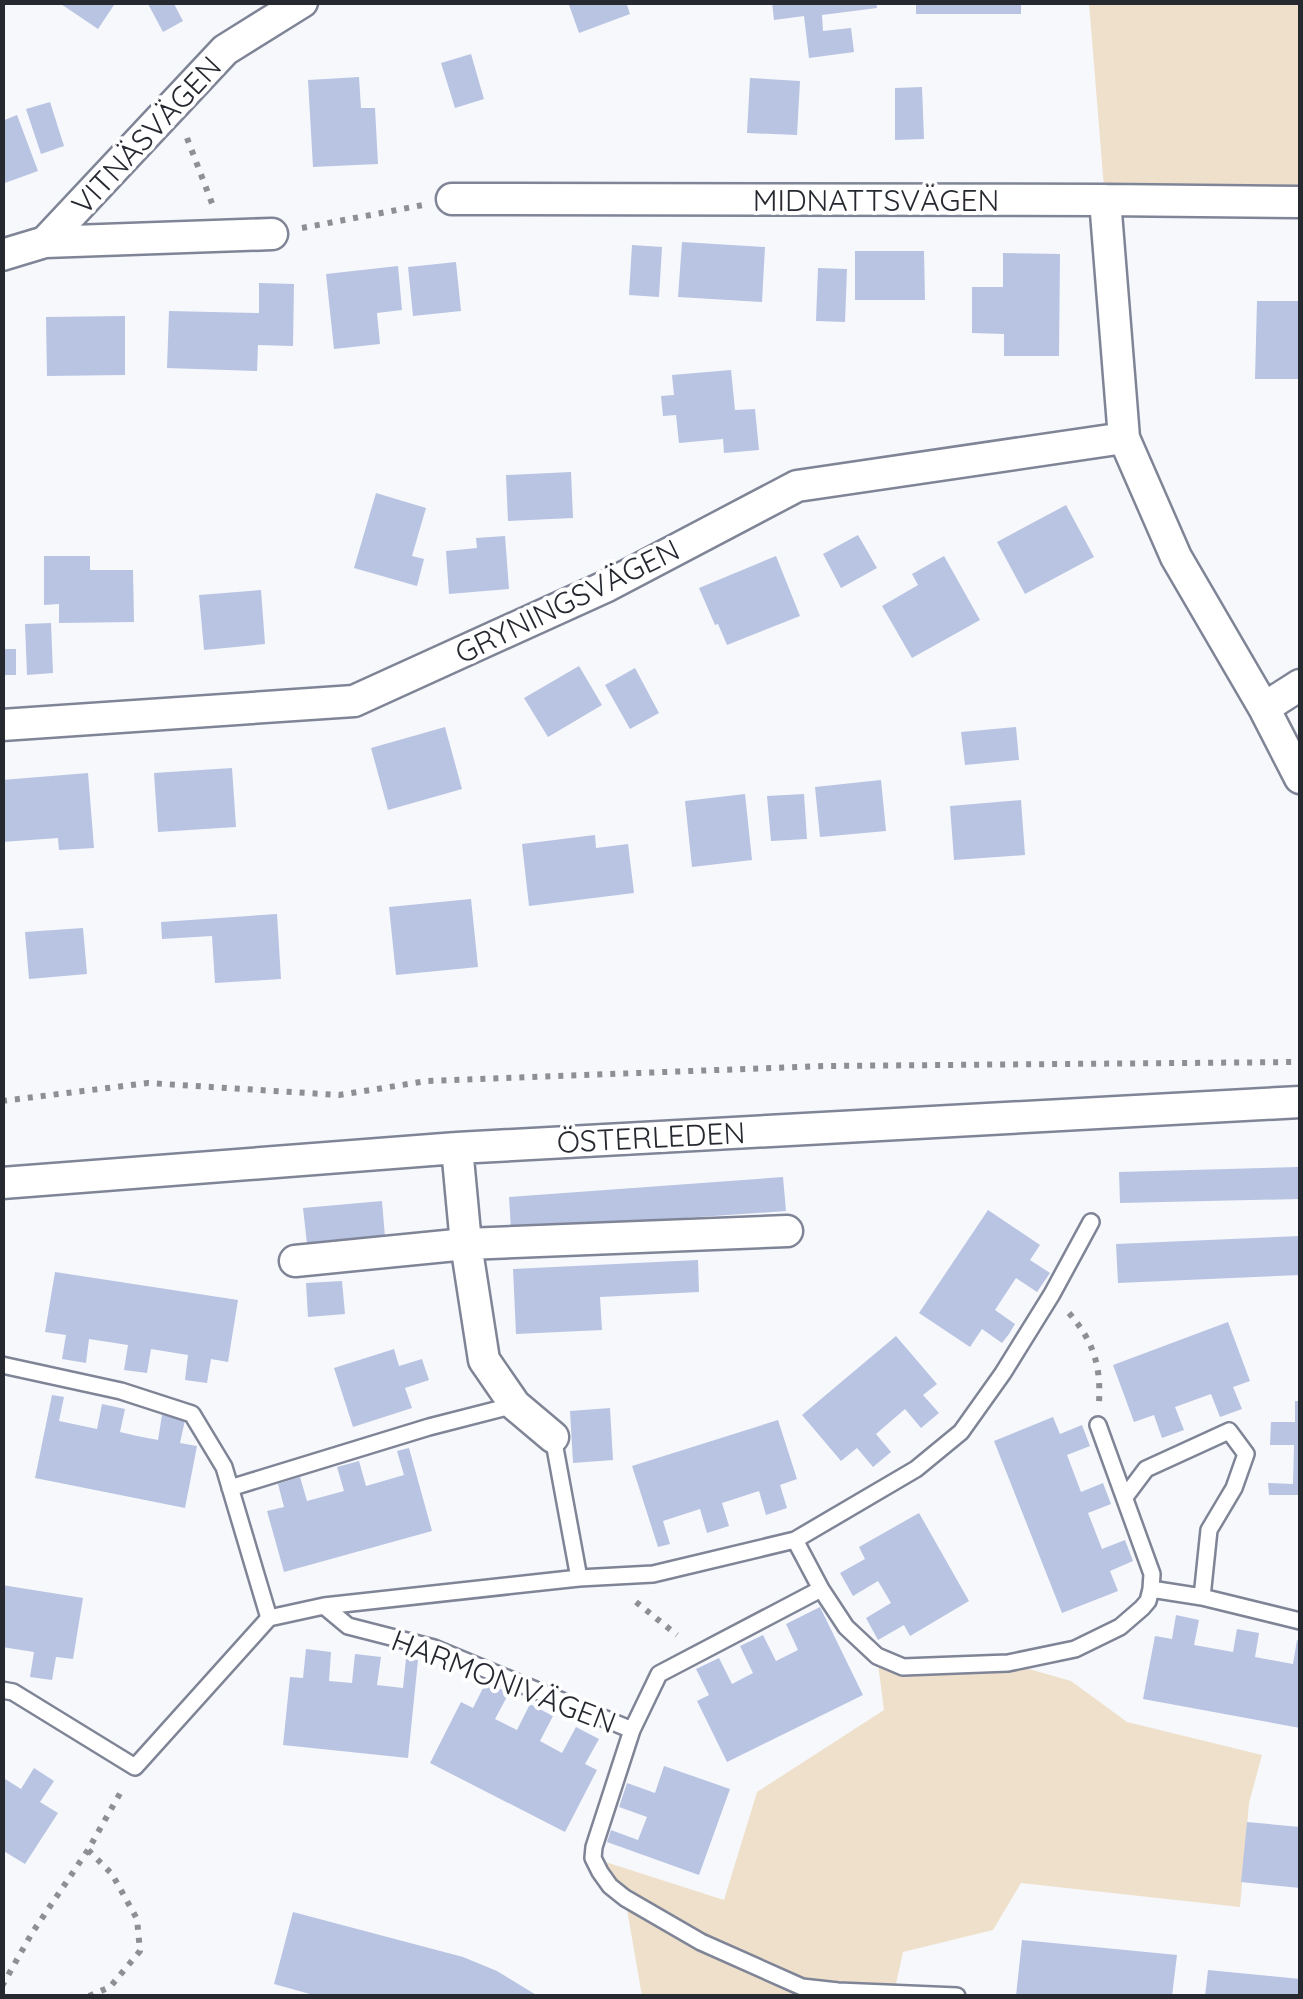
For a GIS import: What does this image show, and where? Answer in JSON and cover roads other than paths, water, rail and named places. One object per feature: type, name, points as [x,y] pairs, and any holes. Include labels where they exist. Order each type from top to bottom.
[{"type":"street","name":"VITNÄSVÄGEN","points":[[46,242],[225,50],[302,2]]},
{"type":"street","name":"MIDNATTSVÄGEN","points":[[452,200],[1300,202]]},
{"type":"street","points":[[1104,200],[1124,438],[1176,557],[1300,778]]},
{"type":"street","name":"VITNÄSVÄGEN","points":[[2,255],[46,242],[272,234]]},
{"type":"street","name":"GRYNINGSVÄGEN","points":[[2,725],[354,701],[607,586],[796,486],[1124,438]]},
{"type":"street","points":[[1264,708],[1300,685]]},
{"type":"street","name":"ÖSTERLEDEN","points":[[2,1183],[457,1148],[1300,1102]]},
{"type":"street","points":[[457,1148],[466,1244],[484,1360],[515,1405],[553,1437]]},
{"type":"street","points":[[295,1261],[466,1244],[787,1231]]},
{"type":"lane","name":"HARMONIVÄGEN","points":[[269,1618],[324,1606],[578,1578],[653,1574],[795,1540],[916,1469],[961,1432],[1052,1294],[1091,1222]]},
{"type":"lane","points":[[2,1365],[120,1391],[192,1414],[224,1467],[269,1618],[135,1767],[13,1692],[2,1690]]},
{"type":"lane","points":[[230,1488],[515,1405]]},
{"type":"lane","points":[[795,1540],[846,1627],[877,1656],[903,1668],[1008,1663],[1075,1649],[1120,1627],[1142,1608],[1151,1589],[1152,1574],[1098,1424]]},
{"type":"lane","points":[[1125,1496],[1146,1469],[1229,1431],[1246,1454],[1234,1488],[1209,1530],[1202,1597]]},
{"type":"lane","points":[[553,1437],[578,1578]]},
{"type":"lane","name":"HARMONIVÄGEN","points":[[821,1589],[659,1674],[632,1730],[594,1847],[594,1858],[610,1886],[625,1898],[700,1942],[802,1987],[957,1996]]},
{"type":"lane","points":[[1151,1589],[1300,1621]]},
{"type":"lane","name":"HARMONIVÄGEN","points":[[324,1606],[348,1626],[434,1648],[632,1730]]}]
